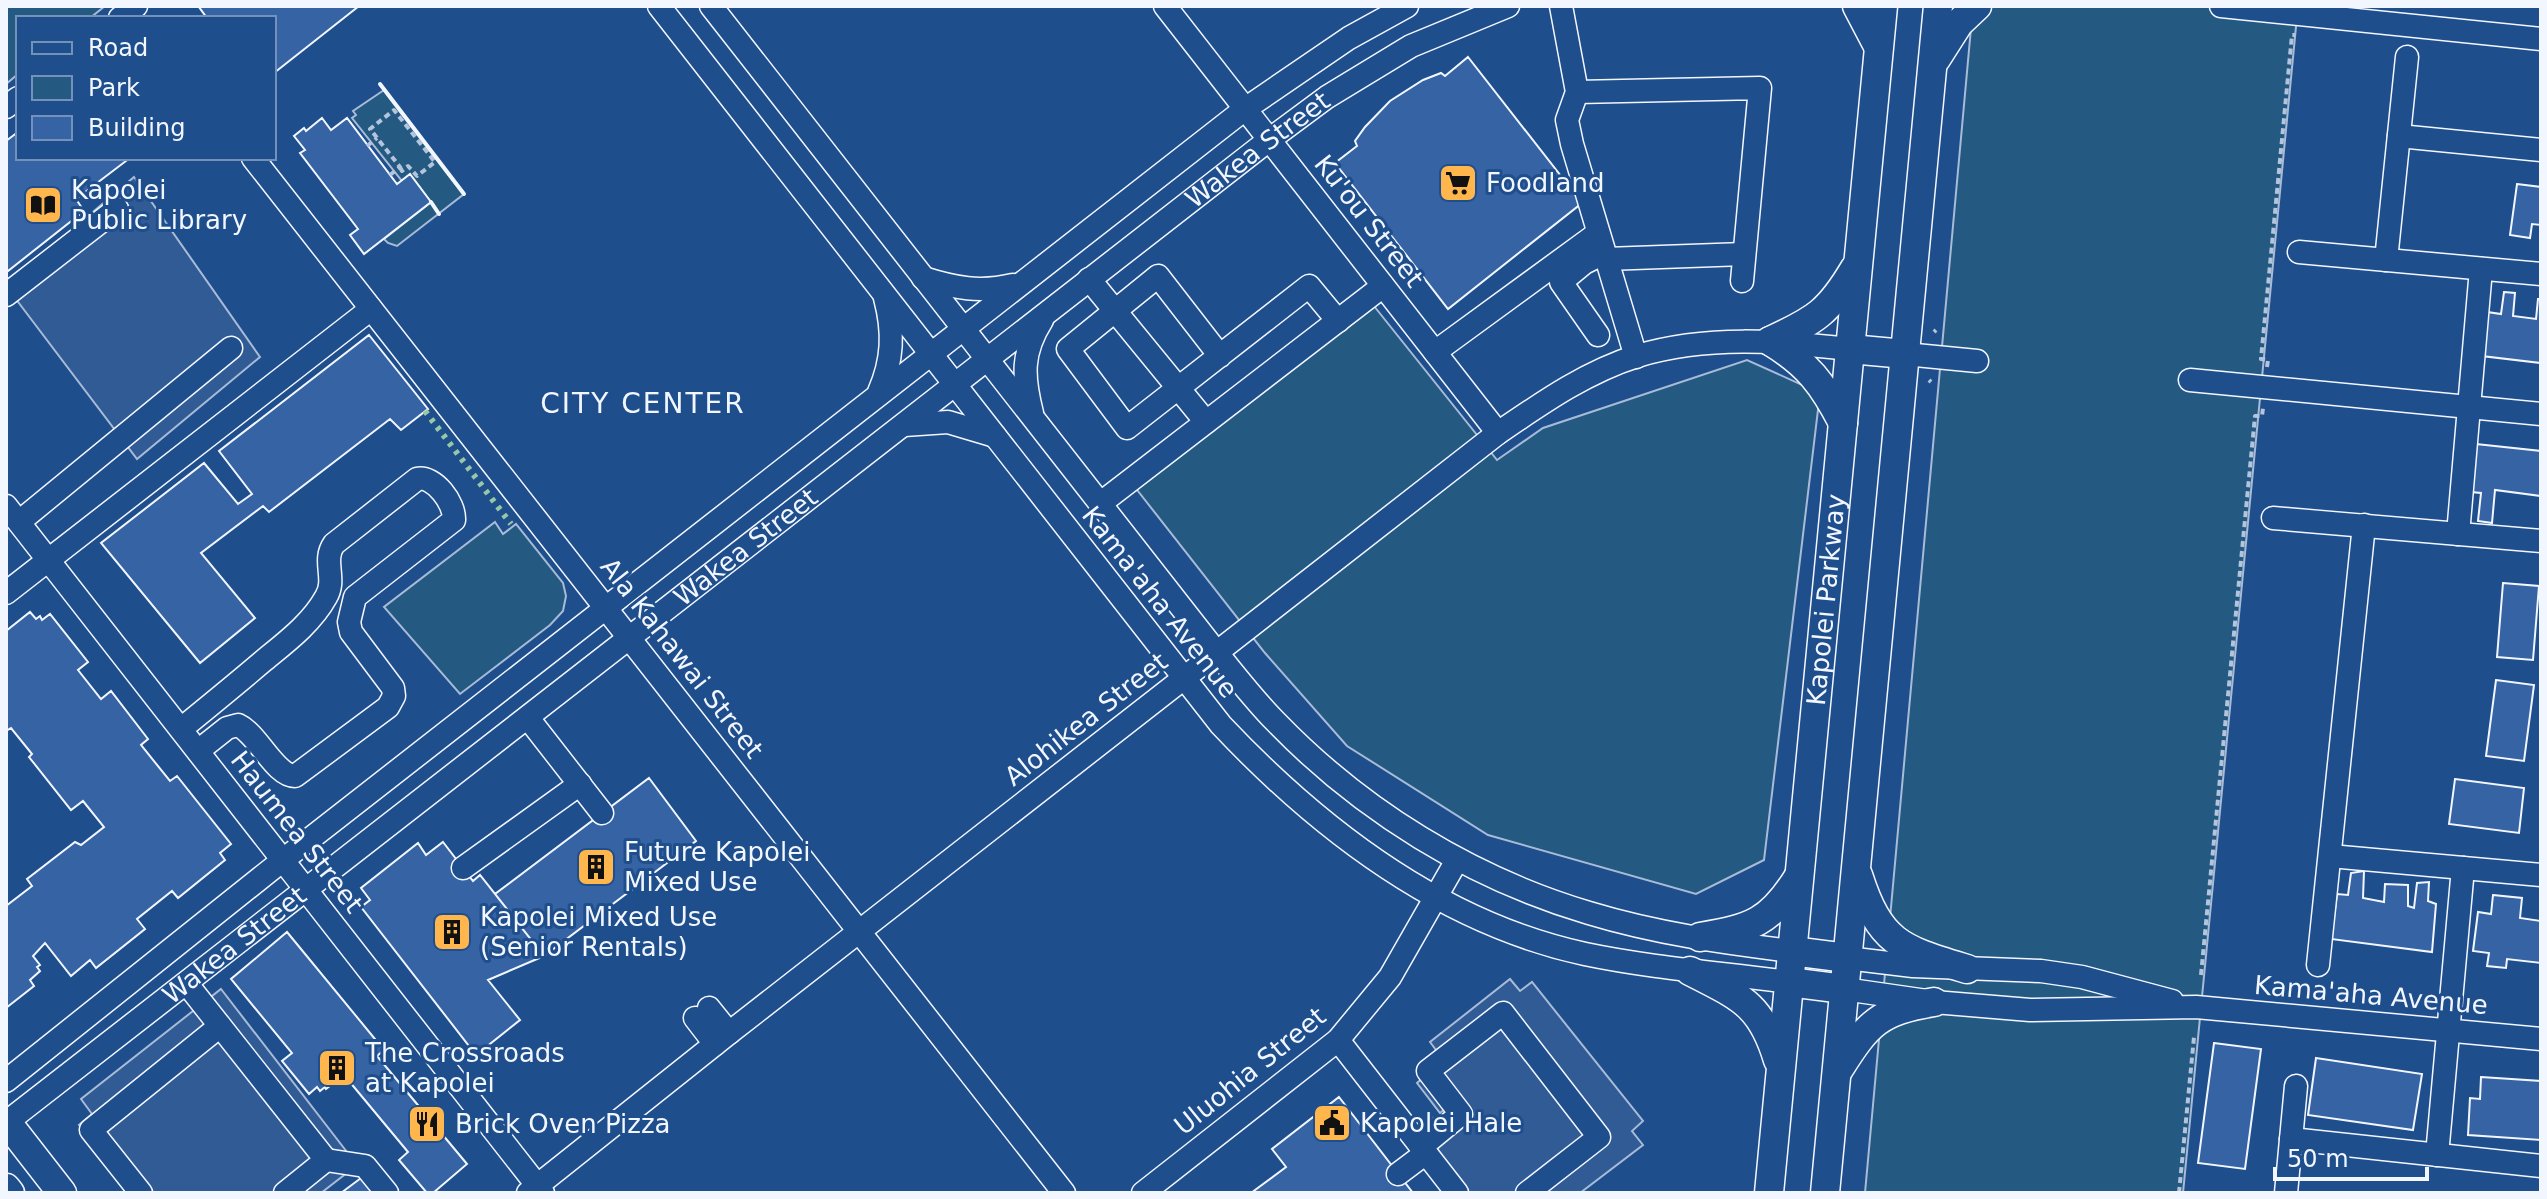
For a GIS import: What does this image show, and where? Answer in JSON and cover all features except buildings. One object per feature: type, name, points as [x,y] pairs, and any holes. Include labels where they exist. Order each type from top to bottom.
[{"type":"main road","points":[[1857,6],[1879,46]]},
{"type":"main road","name":"Kapolei Parkway","points":[[1769,1193],[1883,6]]},
{"type":"main road","name":"Kapolei Parkway","points":[[1825,1193],[1938,6]]},
{"type":"main road","points":[[1933,64],[1959,23],[1977,6]]},
{"type":"main road","points":[[1770,341],[1822,314],[1842,290],[1858,262]]},
{"type":"main road","points":[[1770,341],[1797,357],[1816,376],[1843,423]]},
{"type":"main road","points":[[1850,349],[1905,354]]},
{"type":"main road","points":[[1856,866],[1867,903],[1887,935],[1928,957],[1967,969]]},
{"type":"main road","points":[[1700,937],[1757,923],[1782,902],[1799,876]]},
{"type":"main road","points":[[1792,951],[1847,958]]},
{"type":"main road","points":[[1690,971],[1750,1005],[1771,1036],[1781,1069]]},
{"type":"main road","points":[[1789,982],[1844,989]]},
{"type":"main road","points":[[1836,1073],[1856,1041],[1879,1019],[1896,1010],[1934,1002]]},
{"type":"main road","points":[[6,1122],[62,1193]]},
{"type":"main road","points":[[6,1188],[10,1193]]},
{"type":"street","name":"Kama'aha Avenue","points":[[659,6],[1183,678],[1239,745],[1311,813],[1364,853],[1436,897],[1536,940],[1582,953],[1690,971],[1789,982]]},
{"type":"street","name":"Kama'aha Avenue","points":[[711,6],[1217,653],[1276,722],[1343,784],[1457,860],[1553,902],[1644,928],[1792,951]]},
{"type":"street","name":"Ku'ou Street","points":[[1165,6],[1498,433]]},
{"type":"street","name":"Wakea Street","points":[[6,1081],[1018,283],[1245,109],[1349,38],[1407,6]]},
{"type":"street","name":"Wakea Street","points":[[6,1122],[1269,140],[1327,97],[1411,46],[1508,6]]},
{"type":"street","points":[[1561,6],[1577,92],[1567,120],[1572,144],[1636,357]]},
{"type":"street","points":[[2221,6],[2298,22],[2541,39]]},
{"type":"street","points":[[2386,260],[2407,57]]},
{"type":"street","points":[[1577,92],[1760,88],[1742,281]]},
{"type":"street","points":[[2399,136],[2541,150]]},
{"type":"street","name":"Ala Kahawai Street","points":[[255,160],[1064,1193]]},
{"type":"street","points":[[6,295],[117,209]]},
{"type":"street","points":[[1598,335],[1561,282],[1603,248]]},
{"type":"street","points":[[1435,352],[1603,248],[1744,254]]},
{"type":"street","points":[[2299,252],[2541,274]]},
{"type":"street","points":[[2458,534],[2481,269]]},
{"type":"street","points":[[1220,356],[1158,276],[1068,349],[1127,428],[1179,389],[1309,286],[1338,321]]},
{"type":"street","points":[[923,278],[969,290],[992,290],[1018,283]]},
{"type":"street","points":[[1089,279],[1206,422]]},
{"type":"street","points":[[1101,503],[1383,286]]},
{"type":"street","points":[[879,392],[892,349],[891,322],[884,293]]},
{"type":"street","points":[[6,593],[371,309]]},
{"type":"street","points":[[1033,418],[1026,389],[1025,362],[1031,338],[1048,310]]},
{"type":"street","name":"Alohikea Street","points":[[536,1191],[722,1038],[1498,433],[1574,384],[1636,357],[1700,343],[1770,341],[1850,349]]},
{"type":"street","points":[[12,514],[231,348]]},
{"type":"street","points":[[1905,354],[1977,361]]},
{"type":"street","points":[[2190,380],[2541,414]]},
{"type":"street","points":[[903,426],[948,422],[996,436]]},
{"type":"street","points":[[181,729],[300,630],[321,605],[329,591],[328,555],[334,544],[417,479],[432,480],[452,507],[454,520],[355,597],[351,608],[351,632],[393,688],[394,696],[388,707],[295,776],[285,774],[248,731],[238,725],[227,728],[198,751]]},
{"type":"street","name":"Haumea Street","points":[[12,514],[307,890],[536,1191]]},
{"type":"street","points":[[2273,518],[2541,541]]},
{"type":"street","points":[[2318,965],[2364,525]]},
{"type":"street","points":[[528,718],[602,813]]},
{"type":"street","points":[[463,868],[580,784]]},
{"type":"street","points":[[2330,856],[2541,875]]},
{"type":"street","name":"Uluohia Street","points":[[1143,1193],[1338,1040],[1390,977],[1457,860]]},
{"type":"street","points":[[2437,1155],[2463,868]]},
{"type":"street","name":"Kama'aha Avenue","points":[[1847,958],[1967,969],[2041,971],[2082,977],[2196,1007]]},
{"type":"street","points":[[187,984],[326,1160],[365,1166],[387,1193]]},
{"type":"street","name":"Kama'aha Avenue","points":[[1844,989],[1934,1002],[2054,1010],[2196,1007],[2541,1039]]},
{"type":"street","points":[[702,1013],[722,1038]]},
{"type":"street","points":[[1394,1169],[1461,1114],[1428,1071],[1503,1013],[1599,1137],[1527,1193]]},
{"type":"street","points":[[141,1193],[91,1130],[220,1026]]},
{"type":"street","points":[[1338,1040],[1457,1193]]},
{"type":"street","points":[[2286,1193],[2296,1086]]},
{"type":"street","points":[[2291,1139],[2541,1166]]},
{"type":"street","points":[[285,1193],[326,1160]]},
{"type":"path","points":[[2267,369],[2268,360],[2261,359],[2290,50],[2292,35],[2299,35],[2298,22]]},
{"type":"path","points":[[394,110],[435,162],[417,176],[408,166],[402,171],[400,167],[370,129],[394,110]]},
{"type":"path","points":[[367,146],[377,138]]},
{"type":"path","points":[[390,175],[400,167]]},
{"type":"path","points":[[2201,975],[2255,416],[2262,416],[2263,407]]},
{"type":"path","points":[[2179,1193],[2194,1037]]},
{"type":"green space","points":[[6,6],[105,6],[92,16],[16,16],[16,76],[6,84]]},
{"type":"green space","points":[[1973,6],[2298,6],[2183,1193],[1865,1193]]},
{"type":"green space","points":[[384,90],[464,194],[397,246],[384,239],[431,202],[410,175],[402,181],[352,118],[356,115],[353,111]]},
{"type":"green space","points":[[1362,291],[1497,460],[1543,428],[1747,360],[1820,393],[1764,860],[1696,894],[1488,835],[1347,746],[1265,653],[1134,486]]},
{"type":"green space","points":[[495,522],[503,534],[516,524],[563,583],[566,596],[563,611],[550,625],[460,694],[384,607]]},
{"type":"shaded area","points":[[134,177],[260,357],[137,459],[6,286]]},
{"type":"shaded area","points":[[1510,979],[1520,991],[1532,982],[1643,1121],[1632,1131],[1643,1145],[1580,1193],[1448,1193],[1412,1131],[1430,1116],[1435,1119],[1443,1117],[1452,1103],[1440,1113],[1417,1083],[1429,1073],[1439,1054],[1430,1042]]},
{"type":"shaded area","points":[[221,989],[357,1165],[321,1193],[131,1193],[79,1125],[92,1114],[81,1099]]},
{"type":"hedge","points":[[425,411],[511,524]]},
{"type":"wall","points":[[380,84],[464,194]]},
{"type":"wall","points":[[431,202],[439,214]]},
{"type":"place","name":"Foodland","points":[[1458,183]]},
{"type":"place","name":"Kapolei Public Library","points":[[43,205]]},
{"type":"place","name":"Future Kapolei Mixed Use","points":[[596,867]]},
{"type":"place","name":"Kapolei Mixed Use (Senior Rentals)","points":[[452,932]]},
{"type":"place","name":"The Crossroads at Kapolei","points":[[337,1068]]},
{"type":"place","name":"Kapolei Hale","points":[[1332,1123]]},
{"type":"place","name":"Brick Oven Pizza","points":[[427,1124]]},
{"type":"district","name":"CITY CENTER","points":[[643,403]]}]
